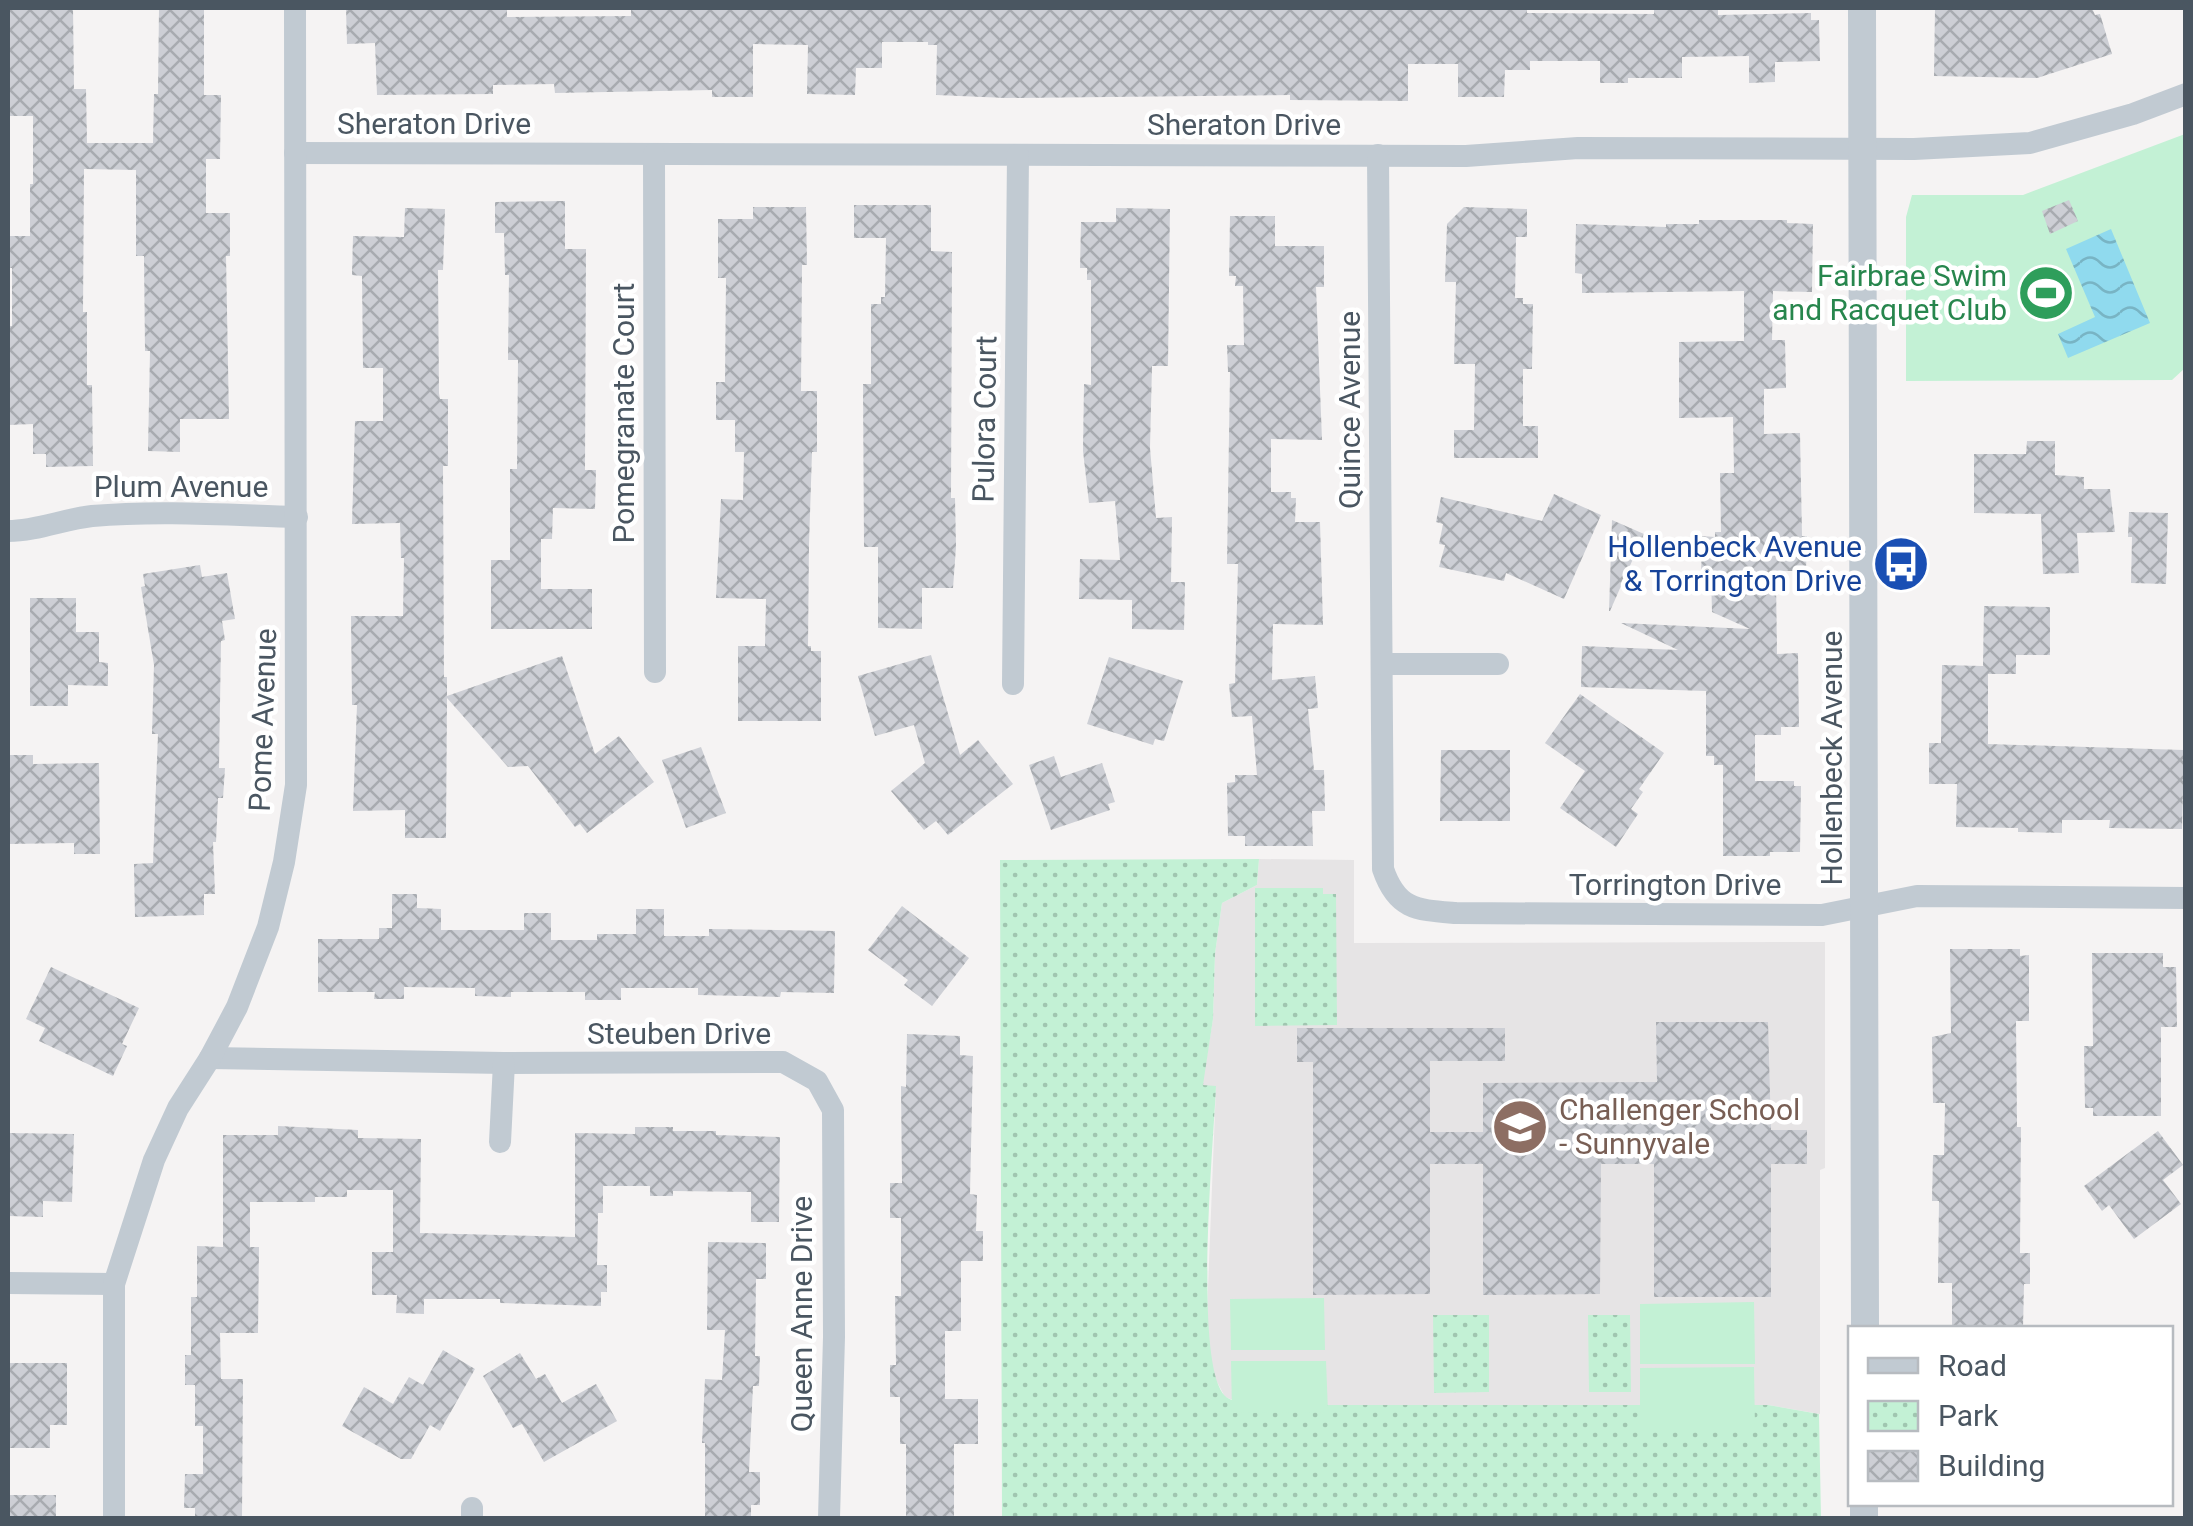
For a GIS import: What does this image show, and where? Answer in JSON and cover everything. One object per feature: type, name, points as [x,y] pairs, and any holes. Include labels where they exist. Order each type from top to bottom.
[{"type":"street","name":"Pome Avenue","points":[[114,1518],[114,1284],[154,1160],[178,1108],[238,1006],[268,927],[284,862],[296,784],[294,8]]},
{"type":"street","name":"Hollenbeck Avenue","points":[[1862,8],[1864,1326]]},
{"type":"street","name":"Sheraton Drive","points":[[295,152],[1466,156],[1578,148],[1861,149],[2030,143],[2134,114],[2186,94]]},
{"type":"street","name":"Pomegranate Court","points":[[654,154],[654,672]]},
{"type":"street","name":"Pulora Court","points":[[1012,684],[1018,154]]},
{"type":"street","name":"Quince Avenue","points":[[1378,155],[1383,870],[1390,889],[1402,904]]},
{"type":"street","name":"Plum Avenue","points":[[8,530],[88,516],[296,517]]},
{"type":"street","points":[[1382,664],[1498,664]]},
{"type":"street","name":"Torrington Drive","points":[[1402,904],[1456,913],[1719,916],[1822,915],[1917,896],[2186,898]]},
{"type":"street","name":"Steuben Drive","points":[[210,1058],[783,1062],[817,1081],[832,1110]]},
{"type":"street","points":[[500,1142],[504,1063]]},
{"type":"street","name":"Queen Anne Drive","points":[[829,1518],[834,1337],[832,1110]]},
{"type":"street","points":[[8,1283],[114,1284]]},
{"type":"shaded area","name":"Challenger School - Sunnyvale","points":[[1259,859],[1354,860],[1354,943],[1825,942],[1820,1414],[1768,1405],[1246,1405],[1225,1397],[1210,1357],[1207,1313],[1216,1086],[1202,1086],[1213,1019],[1215,954],[1222,903],[1257,885]]},
{"type":"green space","name":"Fairbrae Swim and Racquet Club","points":[[2185,134],[2185,368],[2172,380],[1906,381],[1906,217],[1912,195],[2023,195]]},
{"type":"green space","points":[[1259,859],[1257,885],[1222,903],[1215,954],[1213,1019],[1203,1085],[1216,1086],[1208,1298],[1215,1376],[1225,1396],[1246,1405],[1768,1405],[1819,1414],[1821,1518],[1002,1518],[1000,860]]},
{"type":"green space","points":[[1255,888],[1323,888],[1323,894],[1336,894],[1337,1025],[1255,1026]]},
{"type":"green space","points":[[1324,1298],[1325,1350],[1231,1350],[1230,1299]]},
{"type":"green space","points":[[1754,1302],[1755,1364],[1640,1364],[1640,1304]]},
{"type":"green space","points":[[1433,1315],[1489,1315],[1489,1392],[1434,1393]]},
{"type":"green space","points":[[1588,1315],[1630,1315],[1631,1392],[1589,1392]]},
{"type":"green space","points":[[1231,1361],[1326,1361],[1328,1412],[1232,1413]]},
{"type":"green space","points":[[1754,1367],[1755,1429],[1640,1429],[1640,1368]]},
{"type":"water","points":[[2111,229],[2150,323],[2068,358],[2058,334],[2095,317],[2066,249]]},
{"type":"building","points":[[8,8],[73,8],[74,89],[86,89],[87,143],[153,143],[159,8],[204,8],[204,95],[221,95],[220,159],[206,159],[206,213],[230,213],[230,256],[226,256],[229,419],[180,419],[180,452],[148,451],[150,351],[145,351],[144,256],[136,256],[136,170],[84,169],[83,312],[87,312],[87,385],[92,385],[93,466],[46,467],[46,454],[33,454],[33,424],[8,425],[12,268],[8,268],[8,236],[30,236],[33,116],[10,116]]},
{"type":"building","points":[[346,8],[507,8],[507,17],[631,16],[631,8],[1527,8],[1527,13],[1811,13],[1811,20],[1819,20],[1820,61],[1775,62],[1775,82],[1749,83],[1749,56],[1682,57],[1682,78],[1628,78],[1628,83],[1600,83],[1600,61],[1530,61],[1530,70],[1505,70],[1504,97],[1458,97],[1458,64],[1408,64],[1408,101],[1290,100],[1290,95],[1006,98],[936,95],[937,45],[928,42],[882,42],[882,68],[856,68],[855,95],[807,94],[808,45],[753,44],[753,97],[712,97],[712,90],[555,93],[554,84],[493,85],[493,94],[377,95],[375,43],[347,44]]},
{"type":"building","points":[[1935,8],[2092,8],[2095,15],[2100,14],[2112,54],[2037,78],[1934,76]]},
{"type":"building","points":[[2069,200],[2078,221],[2050,234],[2042,211]]},
{"type":"building","points":[[565,201],[565,249],[586,249],[585,470],[596,470],[595,509],[553,508],[552,539],[541,539],[541,589],[592,589],[592,629],[491,629],[491,560],[510,560],[510,469],[517,469],[518,360],[508,360],[509,275],[505,275],[504,233],[495,233],[495,202]]},
{"type":"building","points":[[854,205],[931,205],[931,251],[952,252],[951,498],[955,498],[956,547],[953,588],[922,588],[922,629],[878,628],[878,547],[864,547],[863,384],[871,384],[871,304],[881,304],[881,297],[885,297],[886,238],[854,238]]},
{"type":"building","points":[[753,207],[806,207],[801,391],[817,391],[808,646],[811,651],[821,651],[821,721],[738,721],[738,646],[765,646],[766,599],[716,598],[721,499],[743,500],[744,452],[735,452],[735,420],[716,420],[716,382],[725,382],[726,278],[718,278],[718,219],[753,219]]},
{"type":"building","points":[[1464,207],[1527,209],[1527,237],[1516,237],[1515,298],[1523,298],[1523,304],[1533,304],[1532,369],[1523,369],[1523,426],[1538,426],[1538,458],[1454,458],[1454,430],[1474,430],[1475,364],[1454,364],[1456,282],[1445,282],[1447,224]]},
{"type":"building","points":[[405,208],[445,209],[443,270],[438,270],[439,393],[440,399],[448,399],[448,466],[443,466],[447,696],[562,656],[595,754],[619,736],[654,782],[587,833],[580,824],[575,827],[528,766],[508,767],[447,698],[446,838],[405,838],[405,810],[353,811],[357,705],[352,705],[351,616],[403,616],[404,558],[400,523],[352,524],[355,421],[383,421],[383,368],[363,368],[362,276],[352,275],[353,236],[404,237]]},
{"type":"building","points":[[1116,208],[1170,209],[1168,366],[1152,366],[1150,448],[1156,518],[1172,517],[1171,582],[1185,582],[1184,630],[1132,629],[1132,600],[1079,599],[1080,559],[1120,560],[1115,501],[1089,503],[1083,451],[1084,384],[1091,385],[1091,280],[1087,280],[1087,268],[1080,268],[1081,222],[1116,222]]},
{"type":"building","points":[[1230,216],[1275,216],[1275,246],[1324,246],[1324,287],[1316,287],[1322,440],[1271,439],[1271,492],[1291,492],[1291,498],[1296,498],[1295,522],[1320,522],[1323,625],[1273,624],[1272,680],[1315,676],[1318,708],[1308,709],[1314,770],[1324,770],[1325,811],[1312,811],[1313,846],[1245,846],[1245,836],[1228,836],[1227,783],[1235,782],[1235,775],[1257,775],[1252,716],[1232,717],[1229,684],[1235,683],[1238,564],[1227,564],[1227,345],[1244,345],[1243,286],[1235,286],[1236,276],[1229,276]]},
{"type":"building","points":[[1699,220],[1787,220],[1813,224],[1812,292],[1773,291],[1772,340],[1785,340],[1786,388],[1764,389],[1764,434],[1800,433],[1806,571],[1784,571],[1783,581],[1776,581],[1777,654],[1798,653],[1799,727],[1781,727],[1781,735],[1755,735],[1755,781],[1794,781],[1794,786],[1801,786],[1800,852],[1723,856],[1723,765],[1714,765],[1714,756],[1706,756],[1706,691],[1581,687],[1582,646],[1678,650],[1621,623],[1750,629],[1712,612],[1711,576],[1701,575],[1702,536],[1715,537],[1715,532],[1721,532],[1720,473],[1734,473],[1733,417],[1679,418],[1679,342],[1744,341],[1744,291],[1582,293],[1582,274],[1575,273],[1576,224],[1666,227],[1699,224]]},
{"type":"building","points":[[2027,441],[2055,441],[2055,475],[2084,477],[2084,489],[2110,489],[2115,532],[2077,533],[2079,573],[2043,574],[2041,514],[1974,513],[1974,454],[2026,454]]},
{"type":"building","points":[[1554,494],[1601,515],[1564,599],[1506,573],[1504,581],[1439,567],[1445,545],[1439,544],[1443,524],[1436,522],[1441,497],[1542,521]]},
{"type":"building","points":[[2129,512],[2168,513],[2166,584],[2131,583]]},
{"type":"building","points":[[1612,520],[1644,534],[1609,611]]},
{"type":"building","points":[[200,565],[202,577],[227,573],[235,619],[222,621],[225,640],[221,641],[219,768],[225,768],[213,842],[215,894],[204,894],[204,915],[135,917],[134,864],[153,863],[158,734],[152,734],[154,665],[141,587],[145,586],[143,574]]},
{"type":"building","points":[[30,598],[76,598],[76,632],[99,632],[99,662],[108,663],[108,686],[68,685],[68,706],[30,706]]},
{"type":"building","points":[[1984,606],[2050,607],[2050,655],[2016,655],[2016,674],[1988,674],[1988,744],[2184,750],[2182,829],[2109,828],[2110,820],[2062,820],[2062,833],[1956,827],[1957,784],[1929,784],[1929,743],[1941,743],[1942,665],[1983,666]]},
{"type":"building","points":[[931,655],[960,755],[978,740],[1013,784],[948,835],[936,821],[924,830],[891,791],[925,763],[914,725],[875,736],[858,676]]},
{"type":"building","points":[[1109,657],[1183,681],[1164,741],[1155,739],[1153,745],[1087,724]]},
{"type":"building","points":[[1580,694],[1664,753],[1639,789],[1643,792],[1631,809],[1638,814],[1616,847],[1560,808],[1585,771],[1545,743]]},
{"type":"building","points":[[701,747],[726,813],[686,828],[662,760]]},
{"type":"building","points":[[1441,750],[1510,750],[1510,821],[1440,821]]},
{"type":"building","points":[[8,755],[33,755],[33,764],[99,763],[100,854],[74,854],[74,843],[8,844]]},
{"type":"building","points":[[1054,756],[1061,777],[1102,763],[1115,802],[1108,804],[1110,810],[1051,830],[1029,765]]},
{"type":"building","points":[[392,894],[417,894],[417,908],[441,909],[441,930],[524,930],[524,913],[551,913],[551,940],[597,940],[597,934],[636,934],[636,909],[664,909],[664,936],[709,936],[709,929],[835,931],[834,993],[781,992],[780,997],[698,995],[698,988],[621,988],[621,1000],[585,1000],[585,992],[475,996],[475,988],[404,987],[404,999],[374,999],[375,992],[318,992],[318,939],[379,939],[379,928],[392,928]]},
{"type":"building","points":[[902,906],[969,958],[932,1006],[904,985],[908,980],[868,950]]},
{"type":"building","points":[[1950,949],[2020,949],[2020,956],[2029,955],[2029,1021],[2016,1021],[2017,1127],[2021,1127],[2020,1253],[2030,1253],[2030,1284],[2024,1284],[2023,1326],[1952,1326],[1952,1283],[1938,1283],[1939,1201],[1932,1201],[1933,1155],[1944,1155],[1945,1103],[1933,1103],[1932,1037],[1951,1033]]},
{"type":"building","points":[[2092,953],[2163,953],[2163,967],[2176,967],[2177,1027],[2161,1027],[2161,1116],[2093,1116],[2093,1108],[2085,1108],[2084,1046],[2093,1046]]},
{"type":"building","points":[[51,967],[139,1008],[122,1044],[127,1046],[113,1076],[39,1041],[45,1028],[26,1019]]},
{"type":"building","points":[[1656,1022],[1768,1022],[1771,1130],[1807,1130],[1807,1164],[1771,1164],[1771,1297],[1654,1297],[1654,1164],[1601,1164],[1600,1294],[1483,1295],[1483,1164],[1430,1164],[1430,1294],[1313,1295],[1313,1062],[1297,1062],[1297,1028],[1505,1028],[1505,1061],[1430,1061],[1430,1132],[1483,1132],[1483,1083],[1657,1082]]},
{"type":"building","points":[[907,1034],[960,1036],[960,1055],[973,1056],[970,1194],[977,1195],[976,1231],[983,1231],[983,1261],[961,1261],[961,1331],[945,1331],[945,1399],[978,1399],[978,1444],[954,1444],[954,1518],[906,1518],[906,1444],[900,1444],[900,1397],[890,1397],[890,1365],[896,1365],[895,1296],[901,1296],[901,1218],[890,1218],[890,1183],[902,1183],[901,1086],[906,1087]]},
{"type":"building","points":[[278,1126],[358,1130],[358,1138],[421,1139],[420,1233],[575,1237],[575,1133],[635,1134],[635,1127],[673,1127],[673,1131],[780,1137],[779,1222],[751,1222],[751,1192],[673,1191],[673,1196],[650,1196],[650,1186],[603,1186],[597,1265],[607,1265],[607,1292],[601,1292],[601,1306],[500,1303],[500,1299],[424,1299],[424,1314],[396,1313],[397,1295],[372,1295],[372,1252],[393,1252],[393,1190],[347,1190],[347,1197],[315,1197],[315,1202],[250,1202],[250,1247],[259,1247],[258,1333],[220,1333],[221,1379],[243,1379],[242,1518],[195,1518],[195,1508],[184,1508],[185,1474],[203,1474],[203,1426],[195,1426],[195,1385],[185,1385],[185,1355],[191,1355],[191,1297],[197,1297],[197,1246],[223,1247],[223,1135],[278,1135]]},
{"type":"building","points":[[2158,1131],[2183,1165],[2163,1180],[2181,1204],[2134,1239],[2109,1205],[2102,1211],[2084,1186]]},
{"type":"building","points":[[8,1133],[74,1134],[72,1202],[43,1201],[43,1217],[8,1216]]},
{"type":"building","points":[[708,1242],[766,1243],[766,1279],[756,1279],[755,1356],[760,1356],[759,1386],[753,1386],[749,1472],[760,1472],[760,1505],[751,1505],[751,1518],[705,1518],[705,1379],[722,1380],[725,1330],[707,1330]]},
{"type":"building","points":[[443,1350],[475,1369],[440,1431],[430,1425],[411,1459],[401,1459],[342,1426],[364,1387],[393,1404],[409,1377],[423,1385]]},
{"type":"building","points":[[520,1353],[536,1379],[545,1374],[562,1403],[596,1384],[617,1421],[544,1462],[522,1424],[513,1428],[483,1376]]},
{"type":"building","points":[[8,1363],[67,1363],[67,1425],[50,1425],[50,1448],[8,1448]]},
{"type":"building","points":[[8,1495],[56,1495],[56,1518],[8,1518]]},
{"type":"place","name":"Fairbrae Swim and Racquet Club","points":[[2046,293]]},
{"type":"place","name":"Hollenbeck Avenue & Torrington Drive","points":[[1901,564]]},
{"type":"place","name":"Challenger School - Sunnyvale","points":[[1520,1127]]}]
